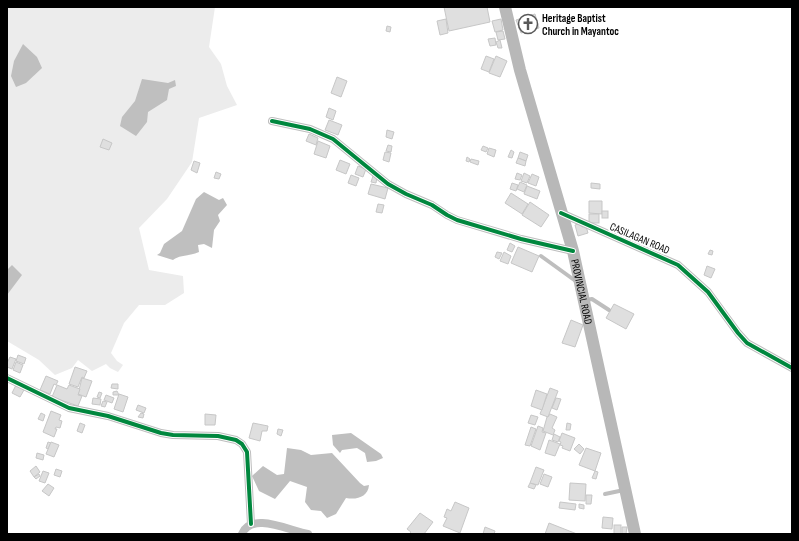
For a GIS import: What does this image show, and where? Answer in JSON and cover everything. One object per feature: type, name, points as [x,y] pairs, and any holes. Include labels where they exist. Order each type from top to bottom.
[{"type":"main road","name":"PROVINCIAL ROAD","points":[[505,7],[520,70],[573,251],[624,490],[635,534]]},
{"type":"street","points":[[272,121],[310,129],[333,139],[388,184],[406,194],[432,205],[446,216],[521,239],[573,251]]},
{"type":"street","name":"CASILAGAN ROAD","points":[[561,213],[678,265],[708,292],[747,343],[792,368]]},
{"type":"street","points":[[7,378],[69,408],[108,416],[162,433],[173,435],[218,436],[236,440],[242,444],[247,452],[251,524]]},
{"type":"street","points":[[242,534],[251,524],[260,522],[308,534]]},
{"type":"lane","points":[[541,256],[580,284]]},
{"type":"lane","points":[[584,300],[592,299],[609,310]]},
{"type":"lane","points":[[605,494],[624,490]]},
{"type":"shaded area","points":[[7,7],[215,7],[209,47],[221,64],[227,86],[237,105],[199,118],[192,162],[167,199],[139,228],[149,270],[183,276],[184,293],[165,305],[139,305],[124,323],[111,353],[117,361],[123,365],[118,372],[106,364],[92,371],[78,360],[72,368],[55,375],[39,360],[7,341]]},
{"type":"shaded area","points":[[23,44],[37,57],[42,68],[26,83],[16,87],[11,76],[14,61]]},
{"type":"shaded area","points":[[142,79],[168,83],[175,80],[176,86],[169,89],[167,100],[148,112],[147,122],[136,136],[120,126],[122,117],[135,101]]},
{"type":"shaded area","points":[[204,192],[219,200],[223,198],[227,205],[218,215],[220,221],[214,230],[212,248],[204,244],[198,245],[199,252],[178,257],[173,260],[157,255],[160,253],[164,244],[182,231],[196,199]]},
{"type":"shaded area","points":[[12,265],[22,275],[7,295],[7,270]]},
{"type":"shaded area","points":[[351,433],[381,454],[383,458],[376,461],[367,462],[365,453],[357,448],[342,450],[340,453],[333,445],[332,435]]},
{"type":"shaded area","points":[[287,448],[301,450],[311,455],[332,453],[360,483],[364,486],[369,485],[367,492],[358,498],[346,498],[336,514],[327,518],[321,511],[311,510],[305,502],[307,487],[290,481],[275,499],[259,491],[252,476],[263,466],[277,475],[284,474]]},
{"type":"building","points":[[444,7],[487,7],[490,22],[449,31]]},
{"type":"building","name":"Heritage Baptist Church in Mayantoc","points":[[535,14],[539,28],[521,33],[516,20]]},
{"type":"building","points":[[446,19],[448,33],[440,35],[437,21]]},
{"type":"building","points":[[501,19],[503,30],[495,32],[492,21]]},
{"type":"building","points":[[387,26],[391,27],[390,32],[386,31]]},
{"type":"building","points":[[503,31],[505,39],[498,40],[496,32]]},
{"type":"building","points":[[495,38],[496,45],[490,46],[488,39]]},
{"type":"building","points":[[500,40],[502,48],[498,48],[496,42]]},
{"type":"building","points":[[486,56],[494,59],[489,72],[481,69]]},
{"type":"building","points":[[496,56],[507,61],[500,77],[489,73]]},
{"type":"building","points":[[337,77],[347,81],[341,97],[331,93]]},
{"type":"building","points":[[329,108],[336,111],[333,120],[326,117]]},
{"type":"building","points":[[329,120],[342,125],[338,135],[325,130]]},
{"type":"building","points":[[387,130],[394,132],[392,139],[386,137]]},
{"type":"building","points":[[309,134],[318,138],[316,145],[306,141]]},
{"type":"building","points":[[103,139],[112,143],[109,150],[100,147]]},
{"type":"building","points":[[318,141],[330,146],[326,158],[314,154]]},
{"type":"building","points":[[388,145],[392,146],[391,152],[386,151]]},
{"type":"building","points":[[483,146],[488,148],[486,152],[481,150]]},
{"type":"building","points":[[489,148],[496,150],[494,157],[487,154]]},
{"type":"building","points":[[511,150],[514,152],[512,158],[508,157]]},
{"type":"building","points":[[385,152],[391,153],[389,162],[383,160]]},
{"type":"building","points":[[520,152],[528,155],[526,161],[518,158]]},
{"type":"building","points":[[467,157],[470,159],[469,162],[466,161]]},
{"type":"building","points":[[518,158],[526,161],[525,166],[516,163]]},
{"type":"building","points":[[471,159],[479,161],[478,165],[470,162]]},
{"type":"building","points":[[340,160],[350,164],[346,174],[336,170]]},
{"type":"building","points":[[194,161],[200,163],[197,173],[191,170]]},
{"type":"building","points":[[358,166],[366,169],[363,177],[355,174]]},
{"type":"building","points":[[216,172],[221,174],[219,179],[214,178]]},
{"type":"building","points":[[517,173],[522,175],[520,180],[515,179]]},
{"type":"building","points":[[524,173],[530,176],[527,183],[521,181]]},
{"type":"building","points":[[532,174],[539,177],[536,186],[528,183]]},
{"type":"building","points":[[351,175],[359,178],[356,186],[348,183]]},
{"type":"building","points":[[373,176],[377,177],[376,183],[371,182]]},
{"type":"building","points":[[520,182],[527,185],[524,192],[517,189]]},
{"type":"building","points":[[512,183],[518,185],[516,191],[510,189]]},
{"type":"building","points":[[591,183],[600,184],[600,189],[591,188]]},
{"type":"building","points":[[371,184],[388,188],[385,199],[368,194]]},
{"type":"building","points":[[527,186],[540,191],[537,199],[524,194]]},
{"type":"building","points":[[511,193],[528,204],[522,214],[505,203]]},
{"type":"building","points":[[589,201],[602,201],[602,214],[589,213]]},
{"type":"building","points":[[530,202],[549,215],[541,227],[522,215]]},
{"type":"building","points":[[378,204],[384,205],[382,213],[376,212]]},
{"type":"building","points":[[602,211],[608,211],[608,218],[602,218]]},
{"type":"building","points":[[589,214],[599,214],[599,223],[589,223]]},
{"type":"building","points":[[581,223],[582,227],[586,226],[588,233],[578,236],[575,225]]},
{"type":"building","points":[[510,243],[515,246],[512,252],[507,250]]},
{"type":"building","points":[[518,247],[539,256],[532,272],[511,263]]},
{"type":"building","points":[[710,250],[713,251],[712,255],[708,254]]},
{"type":"building","points":[[497,252],[502,253],[499,259],[495,257]]},
{"type":"building","points":[[504,252],[511,256],[508,264],[500,261]]},
{"type":"building","points":[[707,266],[715,269],[711,278],[704,275]]},
{"type":"building","points":[[614,304],[634,314],[626,329],[606,318]]},
{"type":"building","points":[[571,320],[583,325],[575,347],[562,343]]},
{"type":"building","points":[[18,355],[26,358],[24,364],[16,361]]},
{"type":"building","points":[[10,357],[16,359],[12,369],[7,367]]},
{"type":"building","points":[[16,362],[23,365],[20,373],[13,370]]},
{"type":"building","points":[[75,367],[87,371],[84,378],[82,377],[78,387],[69,384]]},
{"type":"building","points":[[46,376],[58,381],[56,385],[54,384],[50,394],[40,390]]},
{"type":"building","points":[[82,378],[92,381],[86,397],[78,394]]},
{"type":"building","points":[[112,384],[118,384],[118,389],[111,388]]},
{"type":"building","points":[[16,385],[24,390],[20,397],[12,393]]},
{"type":"building","points":[[57,385],[67,389],[69,385],[80,389],[78,395],[82,396],[78,406],[52,397]]},
{"type":"building","points":[[550,388],[558,391],[548,417],[540,414]]},
{"type":"building","points":[[536,390],[547,394],[542,410],[531,406]]},
{"type":"building","points":[[117,391],[119,395],[113,395],[113,392]]},
{"type":"building","points":[[99,392],[102,393],[100,398],[97,397]]},
{"type":"building","points":[[119,394],[128,397],[123,412],[114,409]]},
{"type":"building","points":[[106,395],[114,398],[112,403],[104,400]]},
{"type":"building","points":[[93,398],[101,399],[100,405],[92,404]]},
{"type":"building","points":[[556,398],[561,399],[557,410],[552,408]]},
{"type":"building","points":[[103,401],[107,402],[105,407],[101,406]]},
{"type":"building","points":[[138,405],[146,408],[144,413],[136,410]]},
{"type":"building","points":[[51,411],[61,415],[59,420],[62,421],[60,428],[56,427],[55,429],[57,429],[54,437],[43,432]]},
{"type":"building","points":[[41,413],[45,415],[43,421],[38,419]]},
{"type":"building","points":[[141,413],[144,414],[143,418],[138,417]]},
{"type":"building","points":[[205,414],[216,415],[215,425],[205,425]]},
{"type":"building","points":[[550,414],[557,417],[552,428],[555,430],[553,435],[543,431],[547,417]]},
{"type":"building","points":[[531,415],[538,417],[535,425],[528,423]]},
{"type":"building","points":[[80,423],[85,425],[82,433],[77,431]]},
{"type":"building","points":[[253,423],[268,426],[267,431],[262,431],[260,441],[249,438]]},
{"type":"building","points":[[567,423],[571,424],[570,430],[566,430]]},
{"type":"building","points":[[538,426],[543,428],[542,432],[546,433],[540,450],[531,446]]},
{"type":"building","points":[[531,427],[536,429],[530,446],[525,445]]},
{"type":"building","points":[[278,429],[283,430],[281,436],[277,434]]},
{"type":"building","points":[[562,433],[575,438],[570,451],[562,448],[563,446],[560,445],[561,442],[559,441]]},
{"type":"building","points":[[554,434],[560,437],[558,442],[552,440]]},
{"type":"building","points":[[549,440],[560,444],[555,456],[545,453]]},
{"type":"building","points":[[48,442],[51,443],[48,449],[46,448]]},
{"type":"building","points":[[51,442],[59,445],[54,457],[46,454]]},
{"type":"building","points":[[579,444],[584,449],[580,454],[574,449]]},
{"type":"building","points":[[586,448],[601,453],[595,471],[579,465]]},
{"type":"building","points":[[37,453],[44,455],[43,460],[36,458]]},
{"type":"building","points":[[36,466],[40,472],[34,477],[30,471]]},
{"type":"building","points":[[536,467],[544,470],[538,485],[530,483]]},
{"type":"building","points":[[56,469],[62,471],[60,477],[54,475]]},
{"type":"building","points":[[43,471],[49,473],[45,483],[39,481]]},
{"type":"building","points":[[595,471],[598,472],[596,479],[592,478]]},
{"type":"building","points":[[39,474],[40,476],[36,479],[34,477]]},
{"type":"building","points":[[544,474],[552,477],[548,487],[540,484]]},
{"type":"building","points":[[530,483],[536,485],[534,489],[528,487]]},
{"type":"building","points":[[570,483],[586,484],[585,501],[569,500]]},
{"type":"building","points":[[48,484],[54,488],[49,496],[42,491]]},
{"type":"building","points":[[586,495],[592,495],[591,504],[586,504]]},
{"type":"building","points":[[455,502],[469,508],[460,533],[443,526],[447,518],[444,517],[447,509],[451,511]]},
{"type":"building","points":[[560,502],[576,504],[575,510],[559,508]]},
{"type":"building","points":[[579,504],[584,505],[584,509],[579,508]]},
{"type":"building","points":[[420,513],[433,522],[424,534],[409,534],[411,532],[407,529]]},
{"type":"building","points":[[603,517],[613,518],[612,529],[602,528]]},
{"type":"building","points":[[549,523],[577,534],[545,534]]},
{"type":"building","points":[[614,525],[621,525],[621,534],[614,534]]},
{"type":"building","points":[[485,527],[495,531],[494,534],[483,534]]},
{"type":"building","points":[[622,527],[627,527],[626,534],[622,534]]},
{"type":"cycle path","points":[[272,121],[310,129],[333,139],[388,184],[406,194],[432,205],[457,220],[521,239],[573,251]]},
{"type":"cycle path","points":[[561,213],[678,265],[708,292],[747,343],[792,368]]},
{"type":"cycle path","points":[[7,378],[69,408],[108,416],[161,433],[173,435],[218,436],[236,440],[242,444],[247,452],[251,524]]},
{"type":"place","name":"Heritage Baptist Church in Mayantoc","points":[[528,24]]}]
